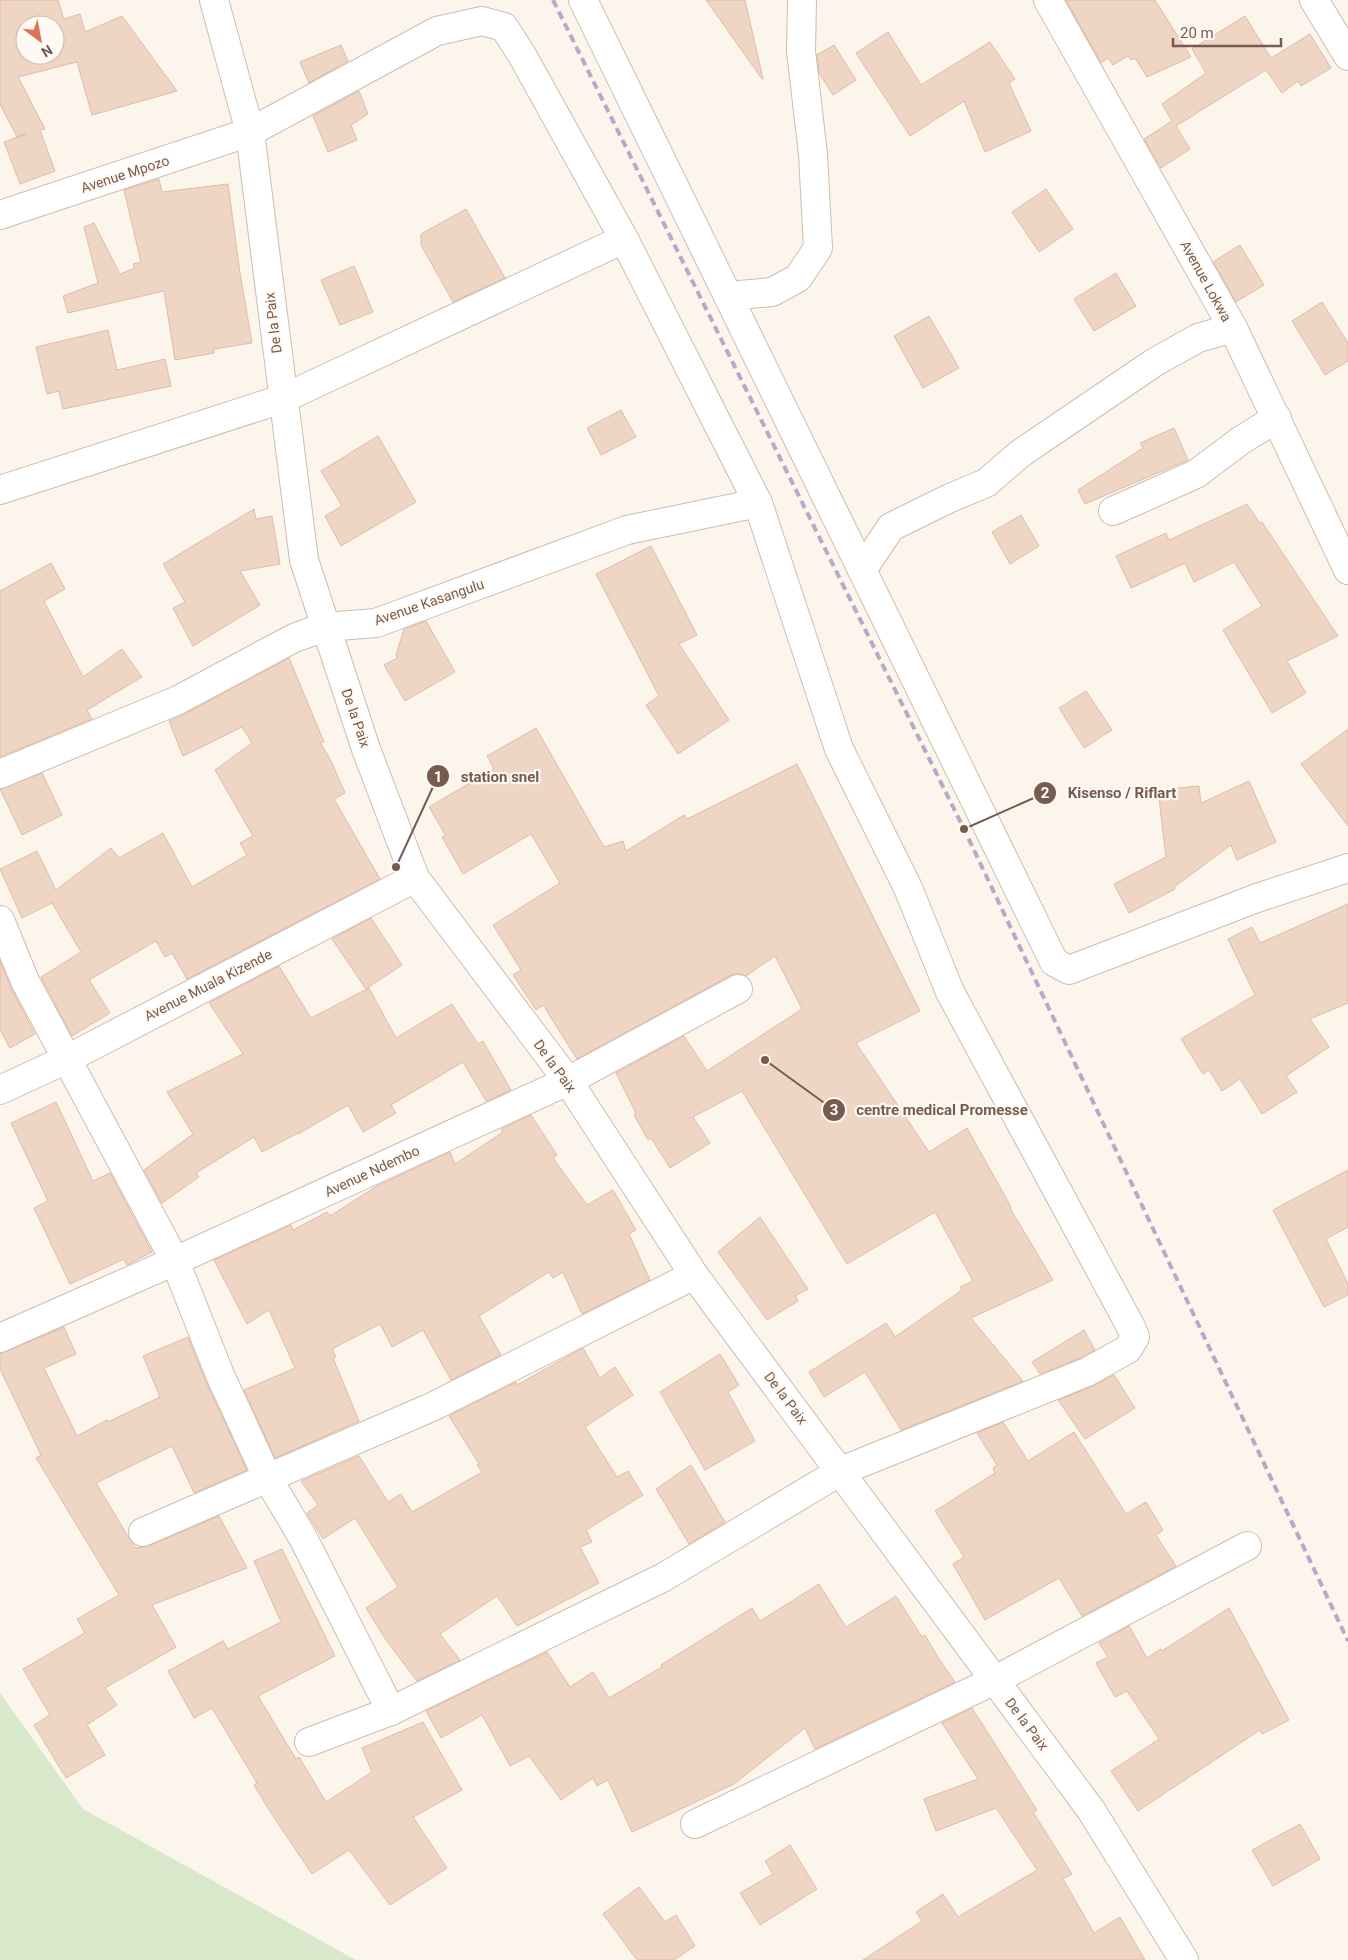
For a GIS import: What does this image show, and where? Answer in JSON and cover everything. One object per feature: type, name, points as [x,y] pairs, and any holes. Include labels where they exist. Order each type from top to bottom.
[{"type":"street","name":"De la Paix","points":[[214,0],[250,132],[282,399],[304,560],[366,749],[415,878],[568,1081],[694,1275],[1091,1810],[1184,1960]]},
{"type":"street","points":[[583,0],[1054,962],[1069,970],[1257,898],[1348,868]]},
{"type":"street","points":[[728,296],[772,292],[798,278],[818,248],[813,154],[800,51],[802,0]]},
{"type":"street","name":"Avenue Lokwa","points":[[1048,0],[1233,328],[1348,570]]},
{"type":"street","points":[[1314,0],[1348,56]]},
{"type":"street","name":"Avenue Mpozo","points":[[0,215],[250,132],[437,31],[482,21],[504,27],[522,55],[624,239],[758,503],[839,748],[908,888],[950,992],[1135,1337],[1128,1349],[1087,1372],[841,1471]]},
{"type":"street","points":[[0,490],[282,399],[624,239]]},
{"type":"street","points":[[862,570],[890,527],[986,483],[1021,453],[1155,362],[1198,338],[1233,328]]},
{"type":"street","points":[[1114,512],[1196,474],[1240,441],[1277,418]]},
{"type":"street","name":"Avenue Kasangulu","points":[[0,774],[178,700],[294,638],[325,627],[376,623],[627,530],[758,503]]},
{"type":"street","name":"Avenue Muala Kizende","points":[[0,1090],[66,1059],[415,878]]},
{"type":"street","points":[[0,920],[24,981],[175,1261],[220,1375],[268,1480],[302,1536],[391,1711]]},
{"type":"street","name":"Avenue Ndembo","points":[[0,1338],[175,1261],[568,1081],[738,989]]},
{"type":"street","points":[[143,1532],[268,1480],[434,1406],[694,1275]]},
{"type":"street","points":[[309,1742],[391,1711],[664,1577],[841,1471]]},
{"type":"street","points":[[695,1824],[995,1680],[1247,1546]]},
{"type":"green space","points":[[0,1693],[83,1809],[356,1960],[0,1960]]},
{"type":"building","points":[[0,0],[58,0],[63,15],[15,15],[15,65],[65,65],[65,19],[80,14],[85,32],[122,16],[177,91],[92,115],[77,62],[18,77],[45,129],[40,130],[55,171],[20,184],[4,142],[26,134],[17,137],[0,104]]},
{"type":"building","points":[[706,0],[745,0],[763,79],[762,79]]},
{"type":"building","points":[[1066,0],[1155,0],[1191,57],[1147,77],[1135,58],[1131,60],[1128,56],[1113,65],[1108,58],[1101,63]]},
{"type":"building","points":[[1245,16],[1271,58],[1310,34],[1331,68],[1301,86],[1298,81],[1282,93],[1266,70],[1176,126],[1190,149],[1161,168],[1144,139],[1172,121],[1162,104],[1206,73],[1192,49]]},
{"type":"building","points":[[888,32],[921,85],[990,42],[1015,79],[1009,83],[1031,131],[985,152],[964,101],[910,136],[856,53]]},
{"type":"building","points":[[341,45],[348,61],[309,83],[300,62]]},
{"type":"building","points":[[834,45],[856,80],[833,95],[819,73],[817,55]]},
{"type":"building","points":[[359,91],[368,114],[351,125],[357,140],[328,152],[313,116]]},
{"type":"building","points":[[159,179],[162,192],[228,184],[252,343],[214,349],[214,353],[175,360],[164,291],[68,313],[63,296],[98,283],[84,227],[94,223],[120,274],[135,268],[133,264],[141,262],[124,190]]},
{"type":"building","points":[[1046,189],[1073,229],[1039,252],[1012,212]]},
{"type":"building","points":[[466,209],[505,278],[453,302],[421,245],[421,234]]},
{"type":"building","points":[[1240,245],[1264,285],[1236,302],[1213,262]]},
{"type":"building","points":[[354,266],[373,312],[340,325],[321,280]]},
{"type":"building","points":[[1116,273],[1136,306],[1094,331],[1074,299]]},
{"type":"building","points":[[1322,302],[1348,343],[1348,361],[1325,375],[1292,321]]},
{"type":"building","points":[[929,316],[959,368],[923,388],[894,336]]},
{"type":"building","points":[[108,330],[117,370],[165,359],[171,386],[63,409],[59,391],[47,394],[36,347]]},
{"type":"building","points":[[621,410],[636,437],[601,455],[587,428]]},
{"type":"building","points":[[1174,428],[1188,460],[1085,504],[1078,490],[1143,448],[1140,443]]},
{"type":"building","points":[[378,436],[416,502],[341,546],[325,516],[342,506],[321,471]]},
{"type":"building","points":[[1247,504],[1260,523],[1262,522],[1338,636],[1287,661],[1306,693],[1272,713],[1223,630],[1262,606],[1234,562],[1194,582],[1185,563],[1131,588],[1116,556],[1166,533],[1169,540]]},
{"type":"building","points":[[254,509],[256,519],[272,516],[280,564],[240,571],[260,605],[193,646],[173,608],[185,602],[163,564]]},
{"type":"building","points":[[1021,515],[1039,546],[1010,564],[992,532]]},
{"type":"building","points":[[651,546],[697,635],[679,644],[729,720],[678,754],[646,705],[659,696],[596,574]]},
{"type":"building","points":[[51,563],[65,589],[44,601],[83,677],[122,649],[142,677],[87,710],[92,719],[0,757],[0,591]]},
{"type":"building","points":[[426,621],[455,672],[405,701],[384,665],[397,658],[396,655],[404,629]]},
{"type":"building","points":[[289,658],[324,742],[320,742],[331,761],[345,793],[334,799],[380,879],[187,979],[172,953],[165,957],[156,941],[89,980],[110,1013],[72,1036],[41,977],[81,952],[52,903],[22,918],[0,869],[37,851],[56,890],[111,848],[119,858],[163,833],[192,887],[247,855],[240,843],[253,836],[215,770],[252,743],[242,727],[183,756],[169,721]]},
{"type":"building","points":[[1086,691],[1112,730],[1084,748],[1059,708]]},
{"type":"building","points":[[536,728],[604,847],[623,841],[626,851],[684,815],[687,819],[797,764],[920,1011],[856,1043],[929,1152],[967,1128],[1010,1208],[1053,1280],[971,1318],[1023,1381],[901,1430],[865,1372],[824,1397],[809,1372],[886,1323],[895,1337],[962,1290],[960,1287],[973,1281],[935,1212],[847,1264],[742,1091],[693,1117],[710,1143],[670,1168],[651,1138],[648,1140],[634,1115],[636,1113],[616,1073],[684,1036],[707,1071],[802,1009],[775,956],[746,976],[737,973],[731,975],[577,1059],[543,1005],[536,1010],[513,975],[521,970],[493,925],[560,883],[531,834],[463,874],[442,837],[446,836],[429,807],[494,769],[487,756]]},
{"type":"building","points":[[1348,729],[1348,826],[1301,764]]},
{"type":"building","points":[[42,773],[62,815],[22,835],[0,789]]},
{"type":"building","points":[[1249,781],[1276,842],[1237,860],[1231,845],[1174,887],[1175,889],[1129,913],[1114,884],[1166,857],[1158,790],[1199,786],[1201,803]]},
{"type":"building","points":[[1348,904],[1348,1003],[1310,1019],[1329,1047],[1286,1076],[1297,1092],[1262,1114],[1240,1079],[1222,1091],[1209,1070],[1203,1074],[1181,1039],[1255,995],[1228,939],[1252,927],[1260,943]]},
{"type":"building","points":[[371,918],[402,965],[366,989],[332,939]]},
{"type":"building","points":[[0,961],[11,988],[35,1034],[10,1048],[0,1030]]},
{"type":"building","points":[[279,966],[311,1018],[369,988],[396,1038],[452,1004],[478,1044],[483,1041],[511,1090],[486,1101],[463,1062],[391,1105],[396,1113],[363,1132],[348,1105],[262,1152],[254,1137],[196,1173],[199,1177],[162,1203],[144,1170],[193,1134],[167,1092],[243,1054],[209,1003]]},
{"type":"building","points":[[56,1102],[93,1181],[110,1173],[152,1252],[127,1265],[124,1259],[70,1284],[34,1208],[48,1201],[11,1123]]},
{"type":"building","points":[[531,1115],[557,1155],[553,1158],[587,1205],[613,1190],[636,1230],[629,1234],[650,1280],[582,1314],[563,1272],[553,1278],[549,1272],[479,1316],[501,1355],[451,1380],[423,1330],[392,1347],[380,1324],[332,1349],[336,1357],[333,1358],[359,1421],[275,1458],[244,1390],[295,1368],[269,1310],[247,1324],[214,1260],[291,1225],[293,1230],[327,1212],[330,1216],[377,1186],[450,1152],[455,1164],[503,1132],[501,1129]]},
{"type":"building","points":[[1348,1170],[1348,1227],[1326,1239],[1348,1284],[1348,1295],[1324,1307],[1273,1210]]},
{"type":"building","points":[[760,1217],[808,1289],[795,1296],[798,1301],[767,1320],[718,1252]]},
{"type":"building","points":[[64,1327],[76,1354],[44,1368],[77,1436],[107,1420],[108,1422],[160,1397],[143,1356],[188,1337],[206,1382],[247,1470],[194,1493],[172,1446],[96,1483],[135,1548],[149,1546],[219,1516],[247,1568],[152,1605],[176,1647],[105,1688],[117,1705],[87,1725],[105,1755],[66,1778],[34,1725],[50,1715],[23,1669],[85,1633],[77,1619],[119,1595],[36,1458],[41,1455],[0,1369],[0,1354]]},
{"type":"building","points":[[1084,1330],[1095,1350],[1040,1374],[1032,1362]]},
{"type":"building","points":[[583,1348],[600,1378],[615,1367],[633,1395],[585,1427],[617,1477],[628,1471],[643,1495],[586,1530],[592,1542],[580,1547],[599,1583],[517,1626],[497,1596],[440,1634],[460,1660],[417,1681],[386,1640],[366,1608],[398,1587],[355,1518],[323,1539],[307,1513],[318,1505],[301,1481],[359,1456],[388,1502],[401,1494],[412,1512],[482,1472],[449,1416],[516,1382],[517,1385]]},
{"type":"building","points":[[720,1354],[739,1385],[728,1392],[755,1441],[705,1470],[660,1392]]},
{"type":"building","points":[[1114,1375],[1135,1408],[1085,1439],[1058,1400]]},
{"type":"building","points":[[1003,1422],[1028,1461],[1074,1432],[1126,1514],[1146,1502],[1163,1530],[1156,1535],[1176,1566],[1082,1616],[1059,1578],[985,1620],[953,1564],[964,1557],[935,1511],[995,1473],[993,1468],[997,1465],[977,1433]]},
{"type":"building","points":[[691,1465],[725,1522],[689,1544],[656,1489]]},
{"type":"building","points":[[282,1549],[335,1656],[258,1696],[296,1759],[299,1757],[326,1802],[372,1772],[362,1748],[423,1722],[462,1790],[413,1817],[447,1868],[390,1905],[349,1850],[312,1874],[254,1785],[257,1783],[212,1708],[194,1718],[168,1671],[223,1641],[228,1649],[281,1622],[254,1561]]},
{"type":"building","points":[[819,1584],[846,1627],[896,1596],[922,1637],[925,1635],[955,1682],[815,1749],[805,1728],[734,1784],[632,1832],[608,1780],[597,1786],[593,1778],[561,1800],[529,1756],[510,1766],[482,1715],[441,1738],[426,1711],[547,1652],[570,1687],[593,1672],[609,1698],[662,1667],[661,1665],[752,1608],[760,1621]]},
{"type":"building","points":[[1229,1608],[1289,1720],[1262,1734],[1260,1730],[1138,1811],[1111,1771],[1159,1739],[1127,1691],[1115,1697],[1096,1663],[1108,1657],[1099,1643],[1129,1626],[1147,1658],[1161,1649],[1162,1651]]},
{"type":"building","points":[[972,1708],[1037,1810],[1033,1812],[1072,1874],[1063,1879],[1094,1933],[1120,1917],[1145,1960],[863,1960],[922,1921],[916,1912],[943,1894],[958,1917],[1037,1870],[996,1808],[936,1831],[924,1799],[978,1779],[942,1723]]},
{"type":"building","points":[[1300,1824],[1320,1859],[1273,1886],[1252,1850]]},
{"type":"building","points":[[790,1845],[817,1889],[760,1925],[740,1893],[773,1874],[765,1861]]},
{"type":"building","points":[[639,1887],[665,1922],[676,1915],[695,1946],[674,1960],[637,1960],[603,1914]]},
{"type":"railway","points":[[553,0],[964,829],[1348,1641]]},
{"type":"place","name":"Kisenso / Riflart","points":[[964,829]]},
{"type":"place","name":"station snel","points":[[396,867]]},
{"type":"place","name":"centre medical Promesse","points":[[765,1060]]}]
